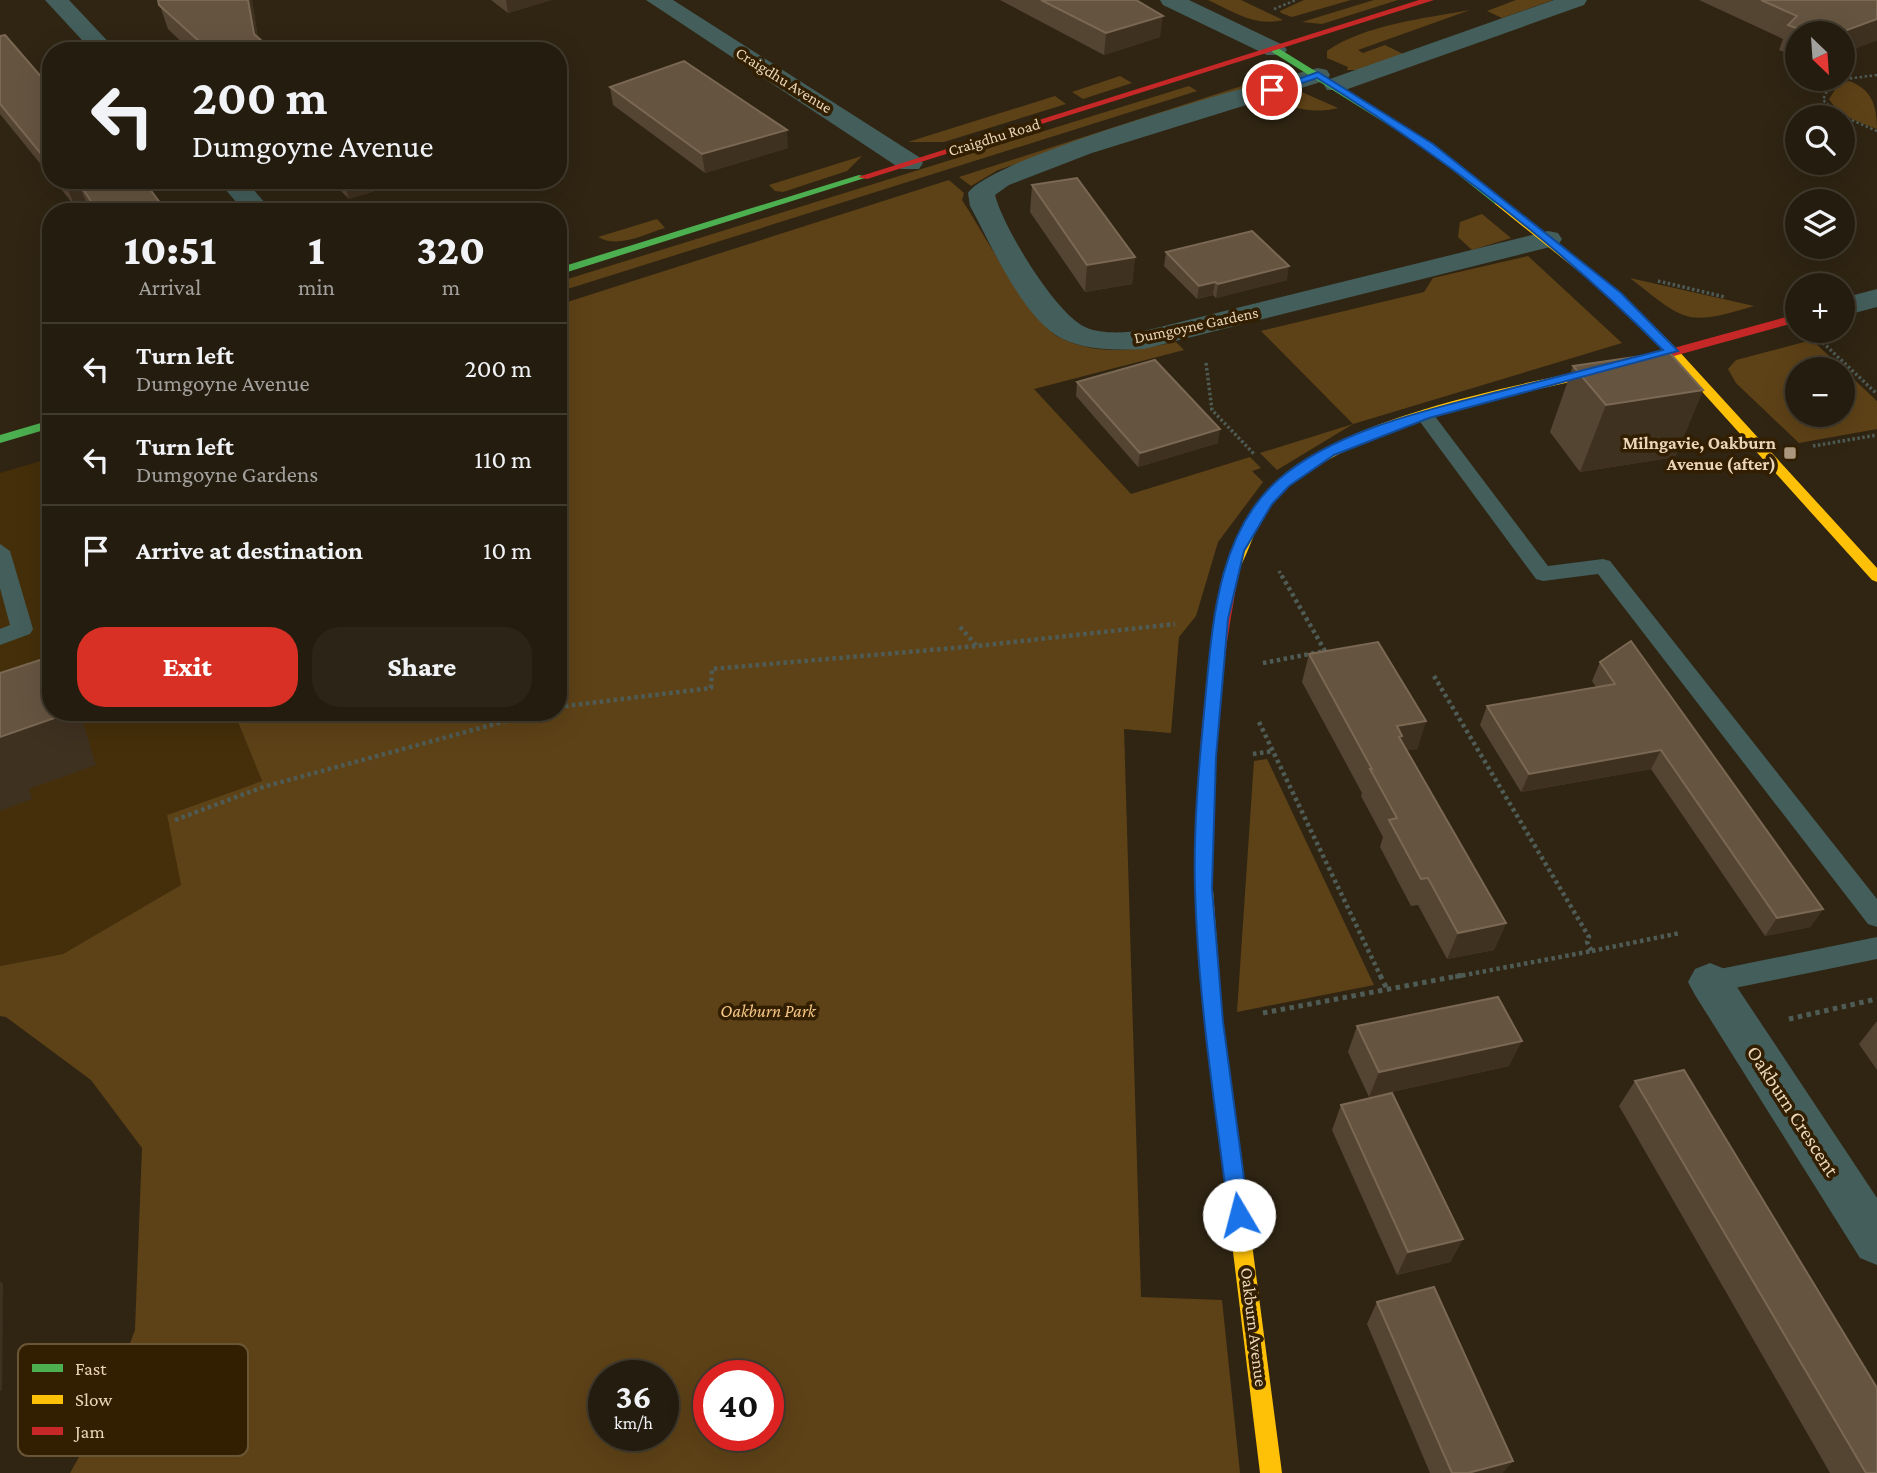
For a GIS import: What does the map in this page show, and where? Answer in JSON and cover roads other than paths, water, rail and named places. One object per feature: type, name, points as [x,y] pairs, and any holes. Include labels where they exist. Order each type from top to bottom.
[{"type":"street","points":[[56,0],[96,42]]},
{"type":"street","name":"Craigdhu Avenue","points":[[657,0],[910,163]]},
{"type":"street","points":[[1171,0],[1275,50],[1327,80],[1429,146],[1548,239],[1617,296],[1672,351],[1877,577]]},
{"type":"street","name":"Craigdhu Road","points":[[567,269],[1429,0]]},
{"type":"street","points":[[1327,80],[1576,0]]},
{"type":"street","name":"Dumgoyne Gardens","points":[[1327,80],[1036,163],[987,185],[981,193],[984,206],[1050,317],[1073,333],[1111,341],[1144,340],[1548,239]]},
{"type":"street","points":[[238,189],[252,203]]},
{"type":"street","points":[[1855,304],[1877,298]]},
{"type":"street","name":"Oakburn Avenue","points":[[1271,1473],[1214,1022],[1203,888],[1208,757],[1221,619],[1237,551],[1267,501],[1284,483],[1330,452],[1424,415],[1785,321]]},
{"type":"street","points":[[0,439],[42,427]]},
{"type":"street","name":"Oakburn Crescent","points":[[1710,982],[1877,1241]]},
{"type":"lane","points":[[1424,415],[1542,574],[1603,566],[1877,916]]},
{"type":"lane","points":[[0,551],[22,629],[0,636]]},
{"type":"lane","points":[[1710,982],[1877,948]]},
{"type":"place","name":"Milngavie, Oakburn Avenue (after)","points":[[1790,453]]},
{"type":"park label","name":"Oakburn Park","points":[[768,1011]]}]
